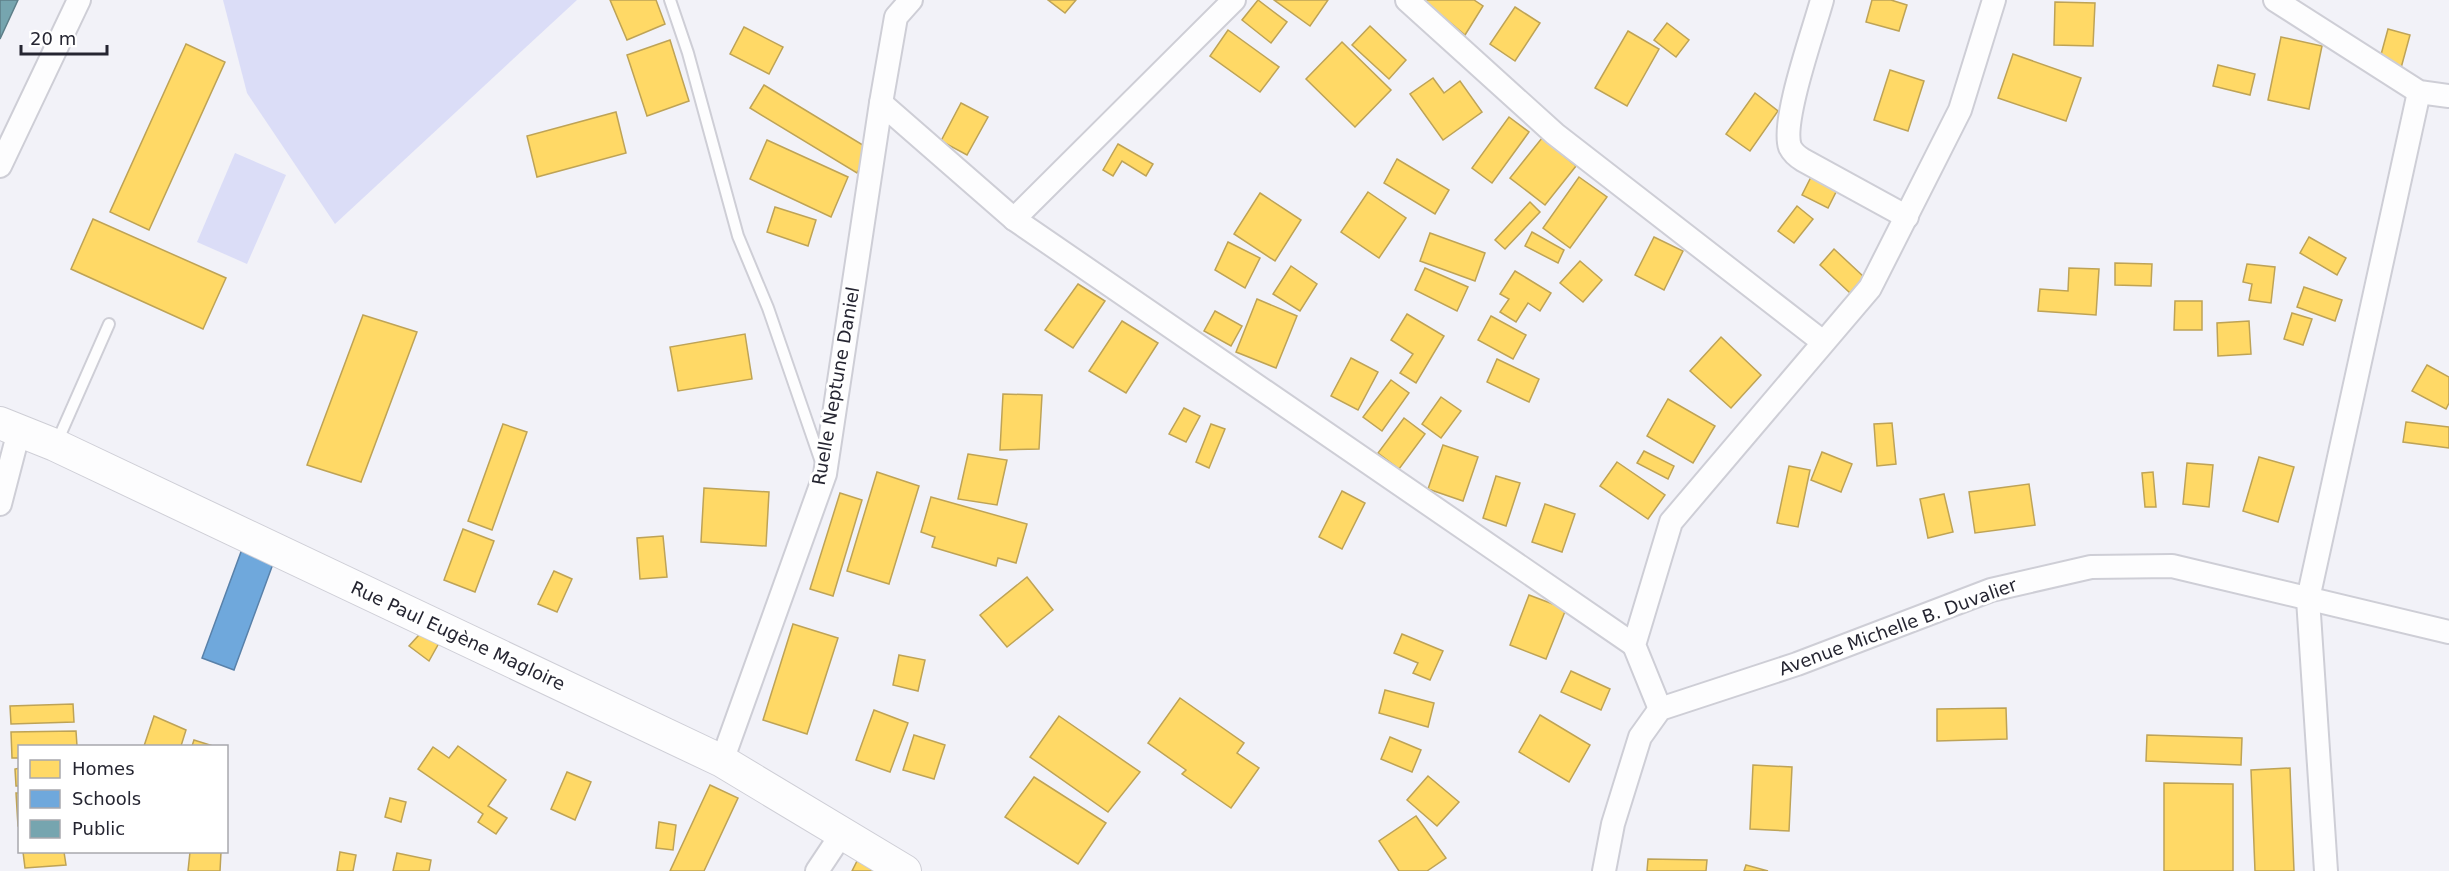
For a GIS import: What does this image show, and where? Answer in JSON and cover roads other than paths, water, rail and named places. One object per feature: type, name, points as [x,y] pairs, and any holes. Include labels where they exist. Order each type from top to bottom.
[{"type":"main road","name":"Rue Paul Eugène Magloire","points":[[10,427],[55,445],[722,761],[906,871]]},
{"type":"street","points":[[0,166],[79,0]]},
{"type":"street","name":"Ruelle Neptune Daniel","points":[[722,761],[825,474],[896,17],[911,0]]},
{"type":"street","points":[[1014,219],[1234,0]]},
{"type":"street","points":[[1407,0],[1556,134],[1823,342]]},
{"type":"street","points":[[1822,0],[1790,113],[1788,134],[1790,147],[1803,160],[1907,217]]},
{"type":"street","points":[[1634,645],[1671,522],[1870,288],[1960,110],[1994,0]]},
{"type":"street","points":[[2276,0],[2419,92],[2449,96]]},
{"type":"street","points":[[2419,92],[2449,80]]},
{"type":"street","points":[[2326,871],[2308,599],[2419,92]]},
{"type":"street","points":[[881,103],[1014,219],[1634,645],[1660,709],[1640,737],[1613,824],[1604,871]]},
{"type":"street","points":[[0,504],[10,427]]},
{"type":"street","name":"Avenue Michelle B. Duvalier","points":[[1660,709],[1797,664],[1991,590],[2091,567],[2172,566],[2449,632]]},
{"type":"street","points":[[818,871],[843,832]]},
{"type":"lane","points":[[670,0],[688,53],[738,236],[768,308],[825,474]]},
{"type":"lane","points":[[55,445],[109,324]]}]
